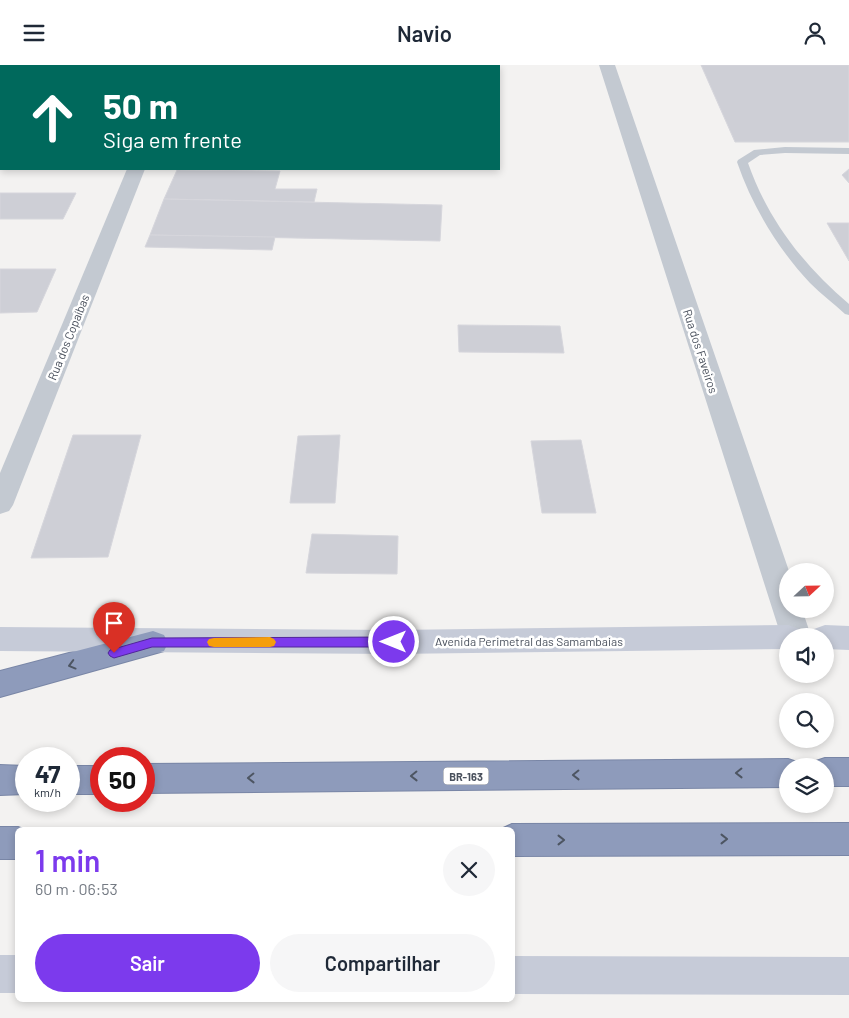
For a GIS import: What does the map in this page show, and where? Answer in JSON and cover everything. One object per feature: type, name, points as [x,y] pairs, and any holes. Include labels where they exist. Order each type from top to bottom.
[{"type":"highway","points":[[0,684],[152,643]]},
{"type":"highway","points":[[834,772],[849,772]]},
{"type":"highway","name":"BR-163","points":[[155,779],[779,773]]},
{"type":"highway","points":[[0,781],[15,780]]},
{"type":"highway","points":[[515,840],[849,839]]},
{"type":"highway","points":[[0,843],[15,843]]},
{"type":"main road","name":"Avenida Perimetral das Samambaias","points":[[0,639],[152,643],[582,641],[779,637]]},
{"type":"main road","points":[[834,637],[849,638]]},
{"type":"main road","points":[[0,975],[15,975]]},
{"type":"main road","points":[[515,975],[849,975]]},
{"type":"street","name":"Rua dos Faveiros","points":[[607,65],[793,628]]},
{"type":"street","name":"Rua dos Copaíbas","points":[[0,505],[136,170]]},
{"type":"lane","points":[[849,151],[785,150],[758,152],[742,162],[748,181],[775,229],[812,278],[849,311]]},
{"type":"building","points":[[701,65],[849,65],[849,142],[735,142]]},
{"type":"building","points":[[849,169],[849,183],[842,175]]},
{"type":"building","points":[[177,170],[280,171],[275,189],[317,189],[314,202],[164,199]]},
{"type":"building","points":[[0,193],[76,193],[63,219],[0,219]]},
{"type":"building","points":[[164,199],[442,205],[440,241],[150,235]]},
{"type":"building","points":[[827,223],[849,223],[849,261]]},
{"type":"building","points":[[150,235],[275,237],[272,250],[145,247]]},
{"type":"building","points":[[0,269],[56,269],[37,312],[0,313]]},
{"type":"building","points":[[458,325],[560,326],[564,353],[459,352]]},
{"type":"building","points":[[73,435],[141,435],[108,557],[31,558]]},
{"type":"building","points":[[340,435],[335,503],[290,503],[298,436]]},
{"type":"building","points":[[581,440],[596,513],[542,513],[531,441]]},
{"type":"building","points":[[312,534],[398,536],[397,574],[306,573]]},
{"type":"slow traffic","points":[[214,642],[270,642]]},
{"type":"route","points":[[114,653],[152,643],[394,642]]}]
